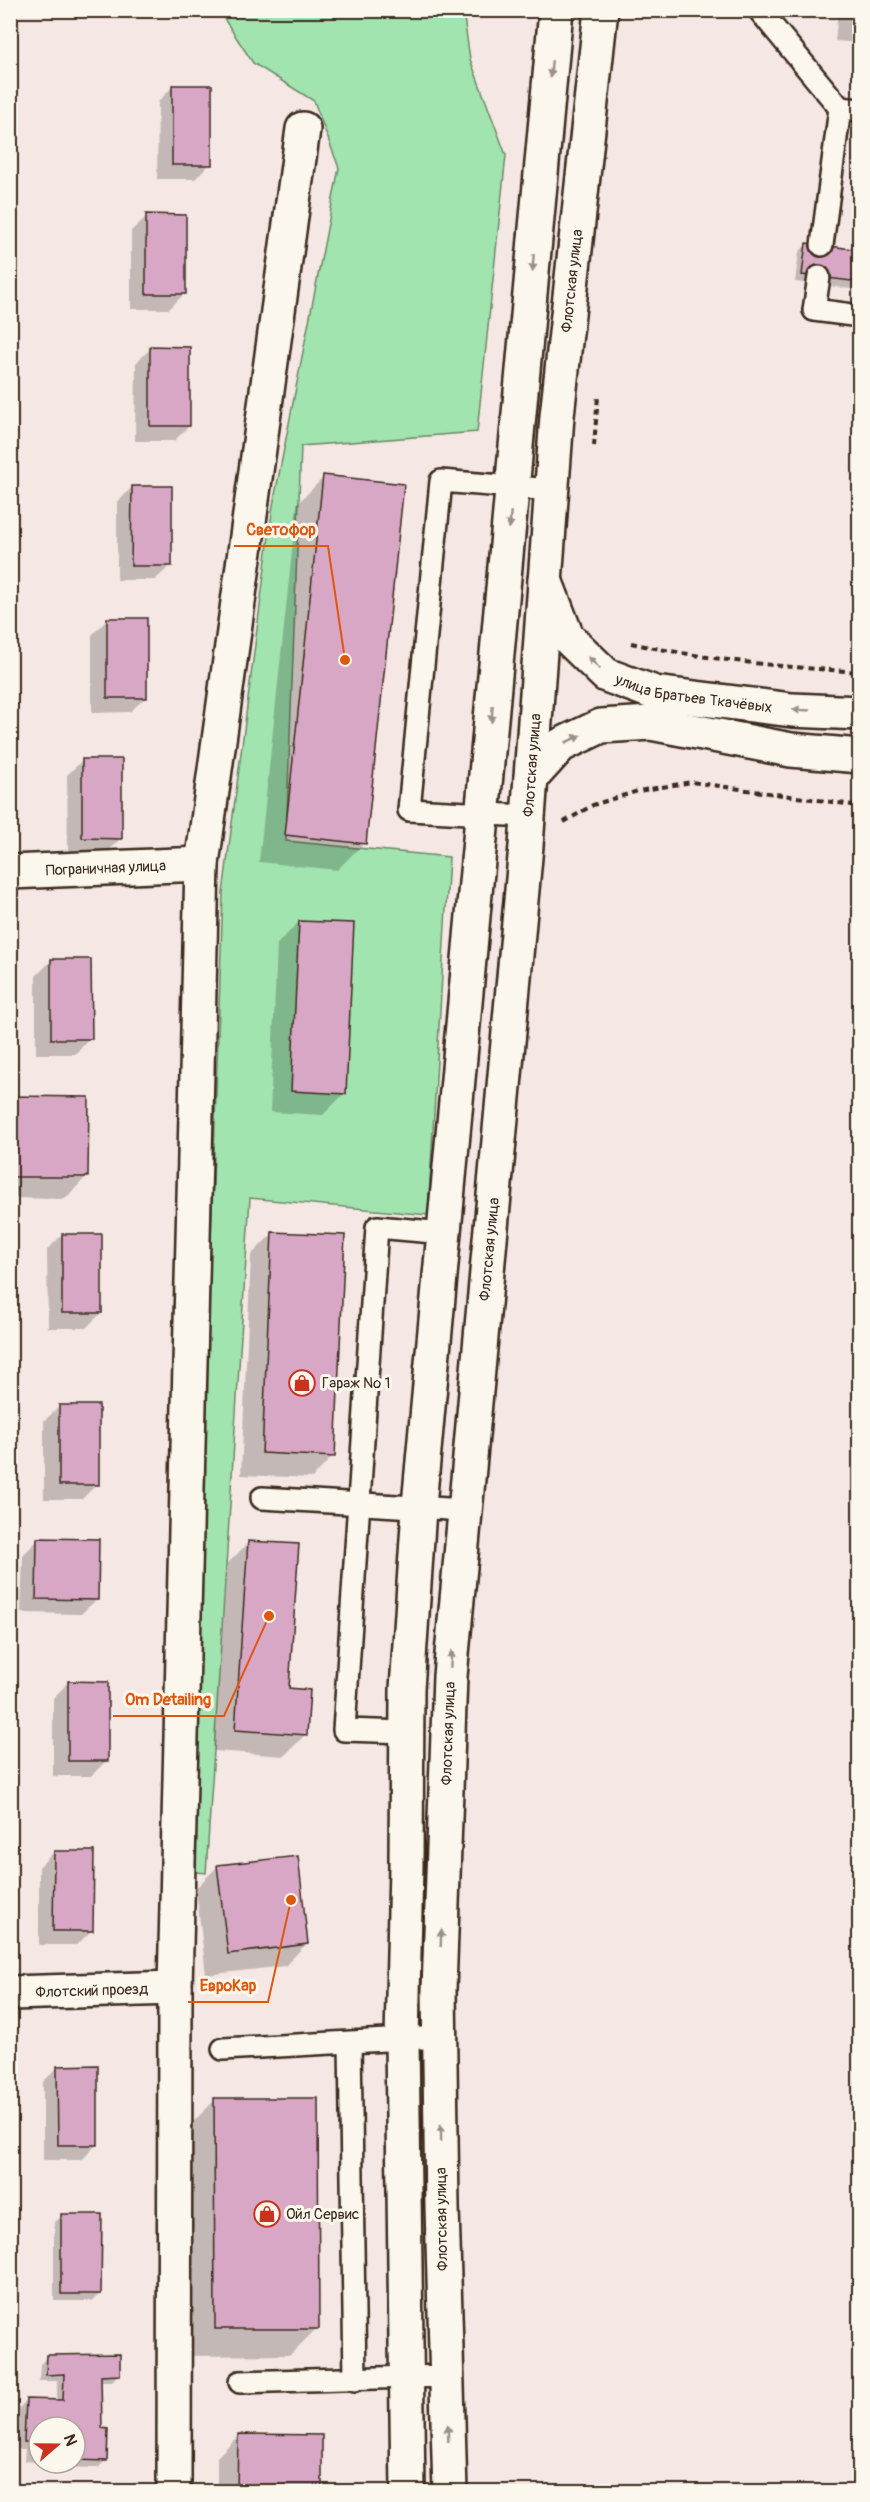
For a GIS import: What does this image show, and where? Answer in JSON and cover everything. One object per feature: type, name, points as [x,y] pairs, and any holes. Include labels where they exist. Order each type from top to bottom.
[{"type":"main road","points":[[408,2492],[402,2040],[407,1689],[444,1233],[556,10]]},
{"type":"main road","name":"Флотская улица","points":[[450,2492],[439,1990],[450,1676],[528,816],[557,416],[601,10]]},
{"type":"main road","points":[[174,2492],[175,1988],[202,864],[303,129]]},
{"type":"main road","name":"улица Братьев Ткачёвых","points":[[545,580],[567,638],[606,675],[655,693],[792,710],[860,713]]},
{"type":"main road","points":[[531,778],[561,746],[601,726],[651,723],[791,750],[860,756]]},
{"type":"main road","name":"Пограничная улица","points":[[10,872],[202,864]]},
{"type":"main road","name":"Флотский проезд","points":[[10,1993],[175,1988]]},
{"type":"lane","points":[[759,10],[850,109],[822,245]]},
{"type":"lane","points":[[819,277],[814,310],[860,316]]},
{"type":"lane","points":[[528,816],[409,810],[441,482],[552,490]]},
{"type":"lane","points":[[407,1732],[344,1730],[377,1227],[444,1233]]},
{"type":"lane","points":[[262,1498],[465,1510]]},
{"type":"lane","points":[[223,2049],[440,2037]]},
{"type":"lane","points":[[350,2043],[355,2380]]},
{"type":"lane","points":[[240,2382],[446,2376]]},
{"type":"path","points":[[594,446],[599,388]]},
{"type":"path","points":[[622,641],[673,652],[770,667],[860,672]]},
{"type":"path","points":[[563,831],[564,819],[592,805],[638,791],[690,782],[860,806]]},
{"type":"green space","points":[[219,11],[463,11],[470,59],[506,155],[477,432],[301,446],[286,841],[449,857],[428,1215],[250,1198],[206,1873],[189,1871],[223,893],[273,505],[339,168],[314,101],[253,63]]},
{"type":"building","points":[[172,85],[212,85],[212,165],[172,165]]},
{"type":"building","points":[[146,214],[186,215],[186,294],[146,294]]},
{"type":"building","points":[[806,243],[860,250],[860,282],[802,275]]},
{"type":"building","points":[[150,346],[190,347],[190,426],[150,426]]},
{"type":"building","points":[[323,475],[404,484],[366,844],[285,835]]},
{"type":"building","points":[[132,486],[172,486],[172,566],[131,566]]},
{"type":"building","points":[[107,618],[147,618],[147,698],[107,698]]},
{"type":"building","points":[[82,759],[122,759],[122,839],[82,838]]},
{"type":"building","points":[[299,921],[354,923],[346,1094],[291,1091]]},
{"type":"building","points":[[51,959],[91,959],[92,1039],[51,1039]]},
{"type":"building","points":[[10,1096],[89,1097],[88,1177],[10,1177]]},
{"type":"building","name":"Гараж № 1","points":[[272,1232],[345,1235],[335,1457],[262,1453]]},
{"type":"building","points":[[62,1234],[102,1234],[102,1313],[62,1313]]},
{"type":"building","points":[[59,1405],[99,1405],[99,1485],[59,1485]]},
{"type":"building","points":[[37,1538],[99,1539],[98,1600],[36,1599]]},
{"type":"building","points":[[248,1541],[299,1544],[289,1688],[310,1690],[307,1735],[235,1730]]},
{"type":"building","points":[[68,1681],[108,1682],[108,1761],[68,1761]]},
{"type":"building","points":[[54,1851],[94,1851],[93,1931],[53,1931]]},
{"type":"building","points":[[298,1856],[308,1944],[228,1954],[217,1865]]},
{"type":"building","points":[[98,2065],[98,2145],[58,2145],[57,2066]]},
{"type":"building","name":"Ойл Сервис","points":[[214,2098],[318,2098],[319,2329],[215,2329]]},
{"type":"building","points":[[61,2214],[102,2214],[101,2294],[61,2294]]},
{"type":"building","points":[[120,2354],[120,2375],[101,2376],[102,2428],[108,2429],[107,2461],[87,2460],[87,2415],[27,2415],[27,2442],[24,2442],[26,2399],[63,2400],[64,2374],[46,2375],[47,2355]]},
{"type":"building","points":[[238,2434],[322,2435],[322,2492],[237,2492]]},
{"type":"place","name":"Светофор","points":[[345,660]]},
{"type":"place","name":"Гараж № 1","points":[[302,1383]]},
{"type":"place","name":"Om Detailing","points":[[269,1616]]},
{"type":"place","name":"ЕвроКар","points":[[291,1900]]},
{"type":"place","name":"Ойл Сервис","points":[[267,2214]]}]
